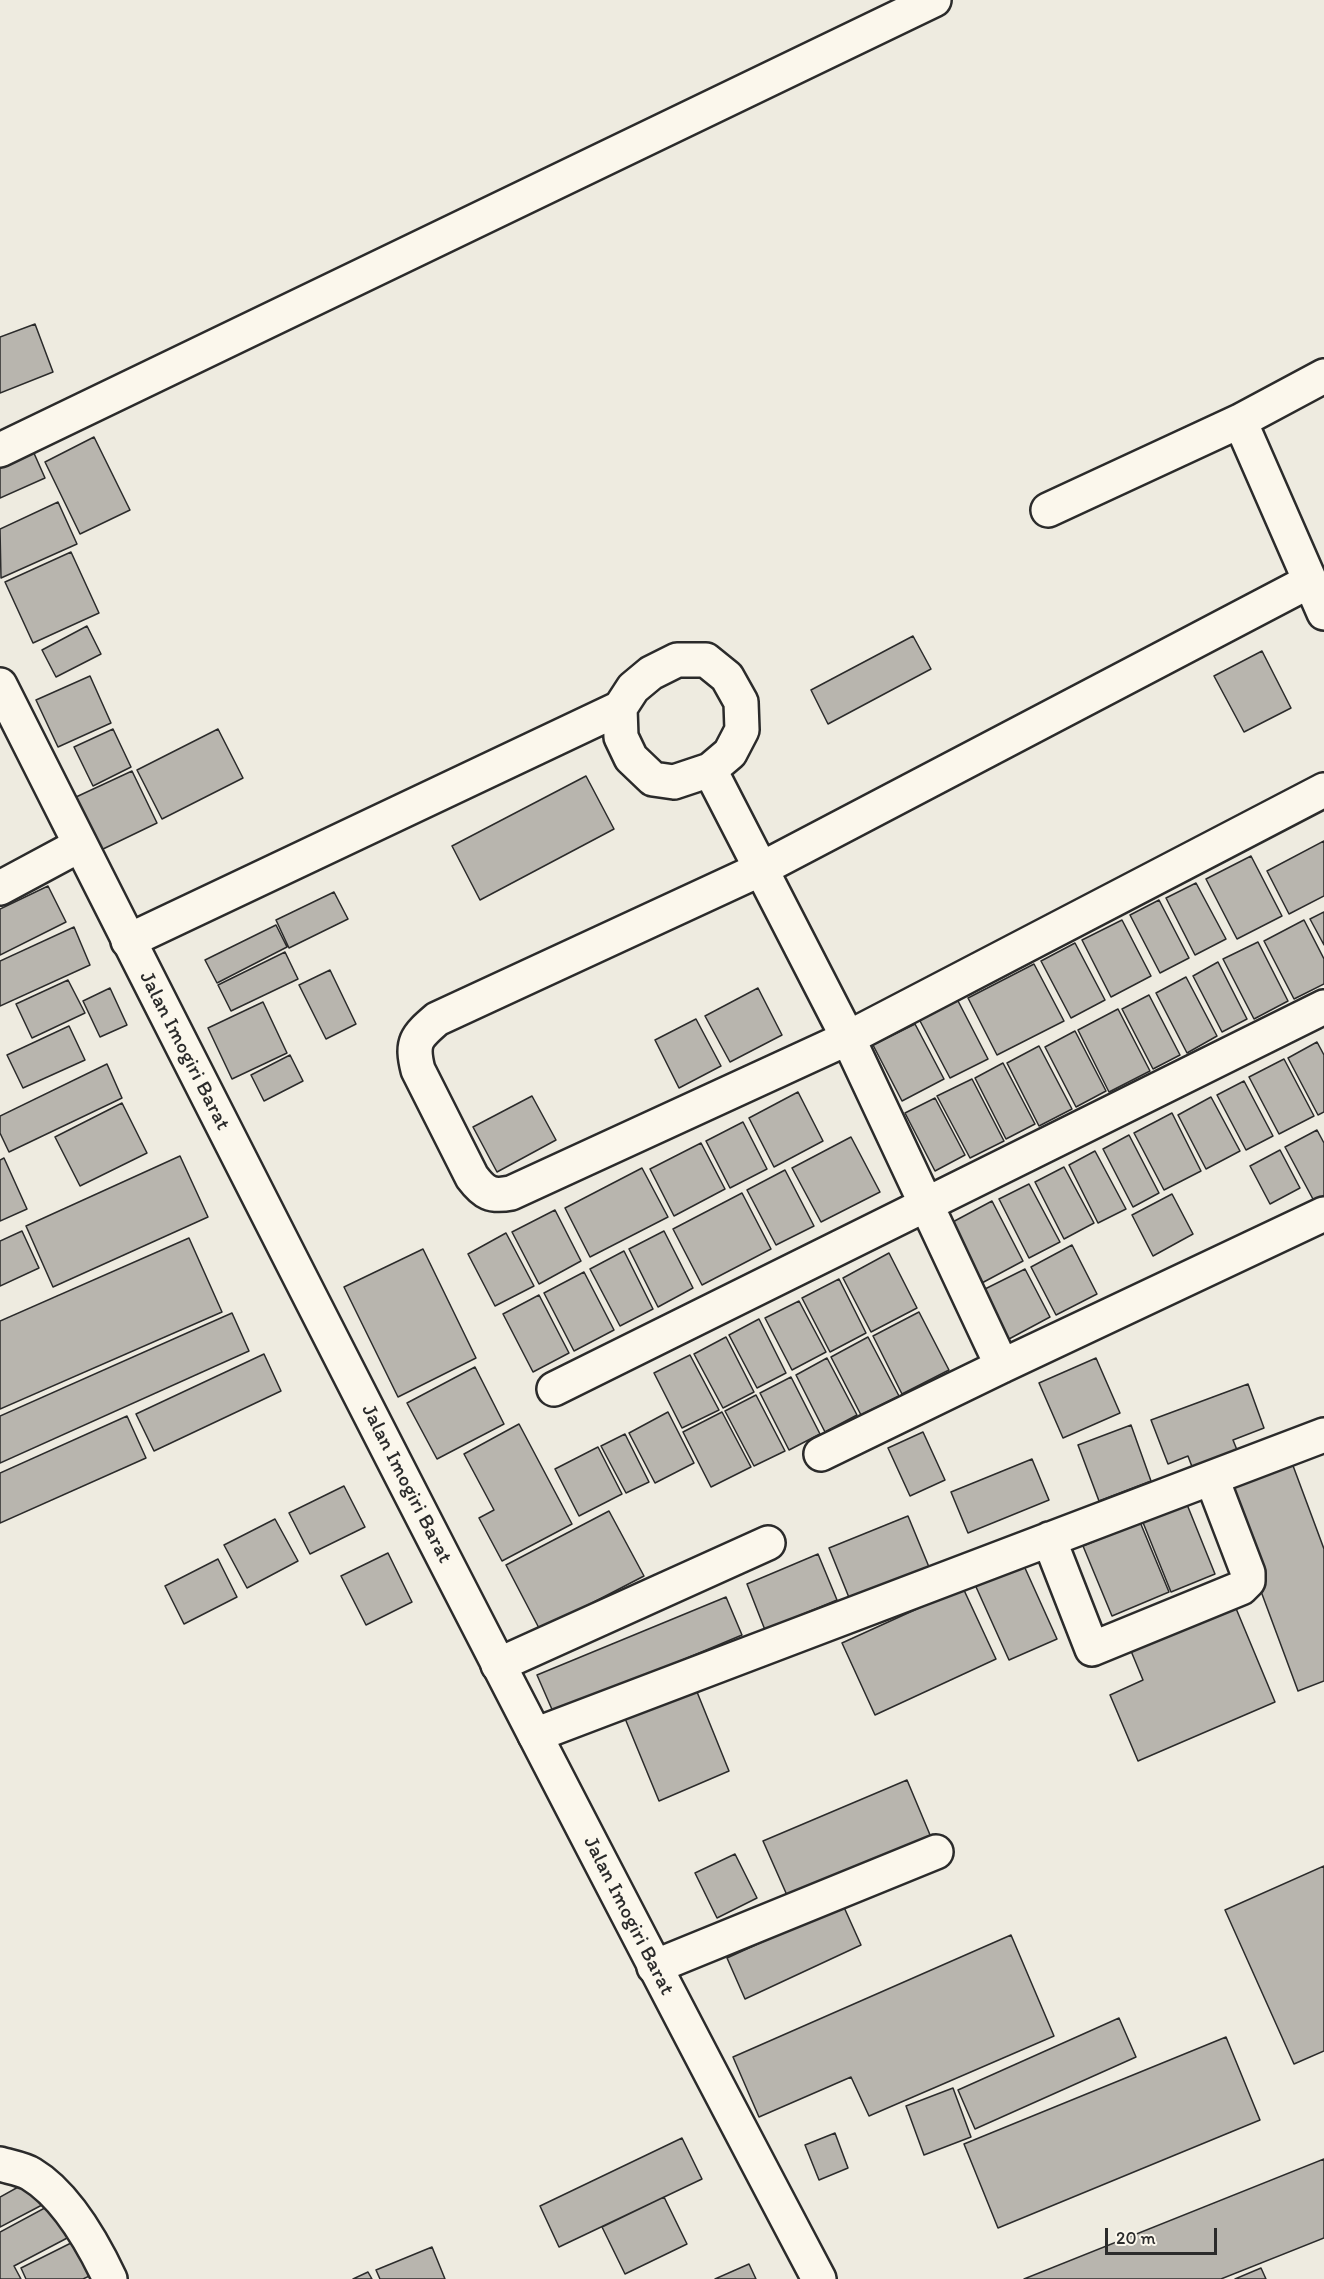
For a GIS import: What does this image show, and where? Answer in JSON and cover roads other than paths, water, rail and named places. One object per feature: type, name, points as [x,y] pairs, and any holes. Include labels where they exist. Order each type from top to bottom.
[{"type":"street","points":[[0,450],[934,0]]},
{"type":"street","points":[[1048,510],[1240,422],[1324,376]]},
{"type":"street","points":[[1240,422],[1324,613]]},
{"type":"street","points":[[1310,581],[761,868],[437,1019],[421,1033],[414,1051],[418,1070],[472,1177],[481,1189],[497,1196],[511,1193],[848,1038],[1324,790]]},
{"type":"street","points":[[128,941],[620,708],[633,688],[651,673],[677,660],[705,660],[727,676],[741,702],[742,730],[730,753],[710,770],[674,782],[653,779],[631,758],[621,737],[620,708]]},
{"type":"street","name":"Jalan Imogiri Barat","points":[[0,686],[498,1665],[819,2279]]},
{"type":"street","points":[[710,770],[848,1038],[1002,1366]]},
{"type":"street","points":[[0,888],[80,845]]},
{"type":"street","points":[[554,1389],[1324,1007]]},
{"type":"street","points":[[821,1454],[1324,1214]]},
{"type":"street","points":[[536,1736],[1324,1435]]},
{"type":"street","points":[[1049,1539],[1092,1648],[1241,1588],[1248,1581],[1248,1572],[1212,1479]]},
{"type":"street","points":[[498,1665],[768,1543]]},
{"type":"street","points":[[654,1967],[936,1851]]},
{"type":"street","points":[[0,2164],[30,2173],[56,2194],[97,2252],[110,2279]]}]
